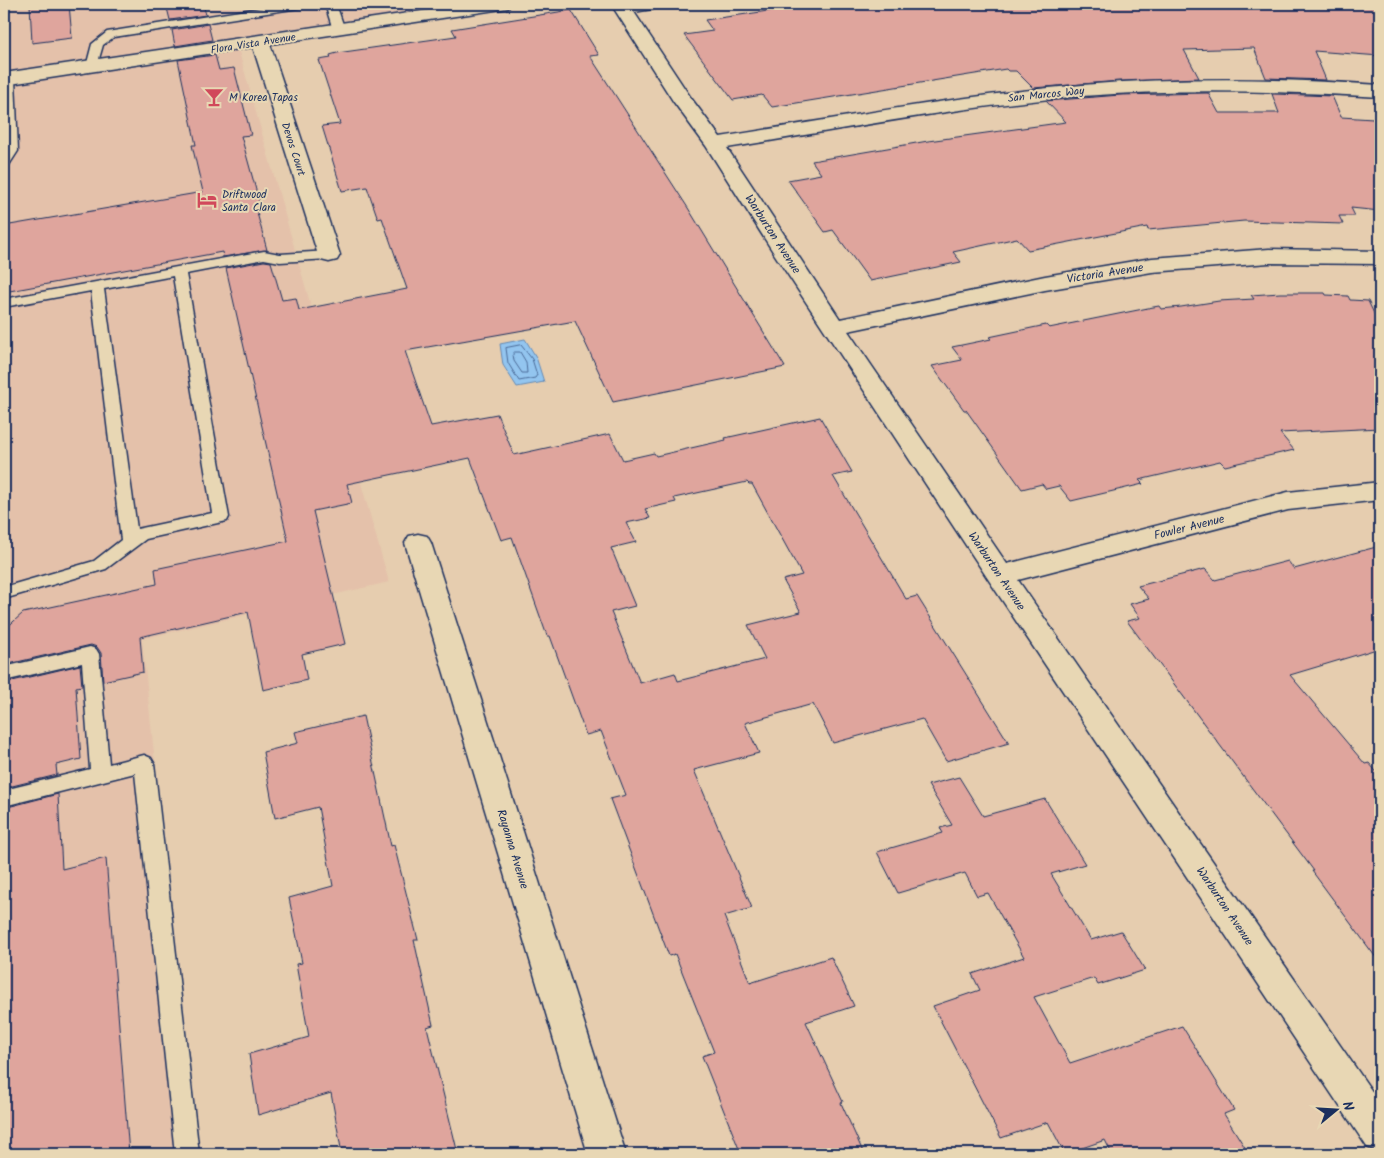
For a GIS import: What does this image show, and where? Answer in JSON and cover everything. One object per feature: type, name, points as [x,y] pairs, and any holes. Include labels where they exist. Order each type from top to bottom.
[{"type":"street","name":"Flora Vista Avenue","points":[[6,79],[502,4]]},
{"type":"street","points":[[622,6],[652,4]]},
{"type":"street","name":"Warburton Avenue","points":[[622,6],[683,101],[715,144],[834,327],[1000,575],[1380,1134]]},
{"type":"street","name":"Devos Court","points":[[260,42],[329,255]]},
{"type":"street","name":"San Marcos Way","points":[[715,144],[968,102],[1089,90],[1206,85],[1289,86],[1380,91]]},
{"type":"street","name":"Victoria Avenue","points":[[834,327],[1045,282],[1152,265],[1269,256],[1380,257]]},
{"type":"street","name":"Fowler Avenue","points":[[1000,575],[1288,502],[1380,491]]},
{"type":"street","name":"Rayanna Avenue","points":[[418,543],[607,1154]]},
{"type":"lane","points":[[92,66],[98,44],[111,34],[305,4]]},
{"type":"lane","points":[[330,4],[339,30]]},
{"type":"lane","points":[[4,162],[12,151],[6,79]]},
{"type":"lane","points":[[4,303],[264,255],[280,258],[329,255]]},
{"type":"lane","points":[[4,593],[100,565],[141,534],[221,517],[179,271]]},
{"type":"lane","points":[[97,286],[130,543]]},
{"type":"lane","points":[[4,674],[90,654],[100,774]]},
{"type":"lane","points":[[4,798],[144,763],[187,1154]]},
{"type":"shaded area","points":[[4,4],[458,4],[235,38],[389,582],[142,639],[196,1154],[4,1154]]},
{"type":"water","points":[[525,339],[536,357],[544,382],[517,387],[503,365],[500,344]]},
{"type":"building","points":[[30,4],[69,4],[72,38],[32,43]]},
{"type":"building","points":[[166,4],[203,4],[206,15],[170,20]]},
{"type":"building","points":[[817,4],[1380,4],[1380,56],[1314,51],[1326,80],[1266,78],[1254,48],[1184,50],[1199,78],[1119,81],[1033,88],[1016,71],[1008,71],[1006,69],[772,107],[762,95],[733,100],[684,35],[713,31],[705,20]]},
{"type":"building","points":[[571,10],[599,55],[590,56],[688,208],[785,367],[613,402],[575,321],[405,351],[431,426],[497,414],[514,455],[610,434],[623,460],[654,453],[656,456],[726,440],[725,438],[820,417],[852,472],[833,476],[906,599],[917,596],[1009,743],[946,761],[922,719],[833,743],[813,704],[745,723],[759,753],[694,770],[752,908],[724,916],[750,983],[831,957],[854,1006],[806,1022],[843,1102],[841,1103],[864,1154],[741,1154],[702,1056],[714,1052],[675,954],[669,956],[610,799],[626,795],[601,731],[586,735],[550,636],[547,636],[512,537],[501,540],[470,458],[347,484],[352,503],[313,511],[345,644],[302,654],[307,680],[263,690],[248,612],[140,637],[143,672],[103,681],[101,653],[97,647],[91,645],[4,665],[4,630],[23,613],[157,584],[155,569],[288,541],[226,268],[264,261],[271,262],[282,300],[296,298],[299,310],[407,289],[382,218],[378,219],[367,187],[342,191],[322,126],[340,124],[319,60],[331,58],[330,55],[337,53],[456,36],[452,29]],"holes":[[[747,482],[752,484],[802,575],[783,580],[801,612],[748,625],[765,659],[678,681],[675,673],[640,683],[611,612],[635,606],[611,548],[636,542],[626,523],[650,518],[645,509],[676,502],[674,498]]]},
{"type":"building","points":[[208,24],[212,40],[175,46],[172,30]]},
{"type":"building","points":[[215,55],[219,70],[234,68],[251,135],[241,136],[261,208],[256,209],[267,250],[223,257],[222,252],[4,292],[4,226],[203,192],[192,145],[196,145],[178,60]]},
{"type":"building","points":[[1208,93],[1219,113],[1279,113],[1272,94],[1332,96],[1341,117],[1373,119],[1380,139],[1380,211],[1351,208],[1355,216],[1339,216],[1343,224],[1244,221],[1148,230],[1147,227],[1028,250],[1017,238],[953,252],[961,262],[870,281],[833,230],[825,232],[788,180],[821,174],[812,161],[928,141],[1066,122],[1046,101],[1120,95]]},
{"type":"building","points":[[1325,293],[1326,295],[1348,296],[1350,300],[1368,301],[1380,326],[1380,428],[1280,433],[1294,450],[1225,466],[1220,461],[1139,480],[1143,484],[1071,501],[1059,486],[1046,489],[1042,484],[1022,489],[932,366],[962,360],[952,347],[1046,325],[1049,328],[1159,306],[1161,309],[1181,307],[1219,301],[1254,299],[1251,295]]},
{"type":"building","points":[[1380,546],[1380,648],[1290,675],[1365,764],[1369,763],[1380,776],[1380,963],[1312,871],[1314,871],[1127,621],[1140,618],[1130,604],[1149,599],[1138,586],[1205,569],[1215,580],[1288,561],[1294,569]]},
{"type":"building","points":[[80,665],[82,686],[76,687],[81,759],[56,765],[57,775],[4,788],[4,683]]},
{"type":"building","points":[[363,716],[391,846],[394,845],[418,940],[414,940],[433,1025],[427,1027],[458,1154],[342,1154],[331,1093],[258,1115],[249,1054],[309,1037],[296,964],[302,963],[289,898],[333,886],[318,807],[275,818],[263,752],[298,743],[295,732]]},
{"type":"building","points":[[959,777],[983,816],[1045,799],[1085,864],[1051,874],[1091,940],[1121,931],[1145,970],[1098,985],[1094,978],[1034,997],[1070,1063],[1182,1026],[1234,1110],[1224,1114],[1249,1154],[1112,1154],[1105,1140],[1065,1154],[1048,1122],[1001,1138],[933,1006],[980,990],[972,974],[1024,957],[988,893],[977,896],[965,873],[898,893],[877,852],[943,833],[940,828],[952,825],[928,785]]},
{"type":"building","points":[[58,794],[62,869],[106,858],[129,1154],[4,1154],[4,808]]},
{"type":"place","name":"M Korea Tapas","points":[[214,97]]},
{"type":"place","name":"Driftwood Santa Clara","points":[[207,200]]}]
